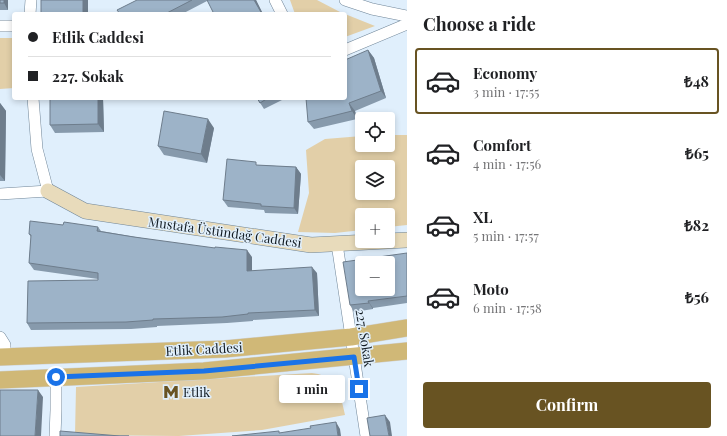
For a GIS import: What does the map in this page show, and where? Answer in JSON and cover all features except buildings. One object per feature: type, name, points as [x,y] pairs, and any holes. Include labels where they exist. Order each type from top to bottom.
[{"type":"main road","name":"Etlik Caddesi","points":[[2,357],[225,349],[350,337],[407,328]]},
{"type":"main road","name":"Etlik Caddesi","points":[[0,380],[204,371],[407,351]]},
{"type":"street","points":[[30,12],[31,0]]},
{"type":"street","points":[[275,0],[281,12]]},
{"type":"street","points":[[345,0],[372,9],[407,16]]},
{"type":"street","points":[[347,49],[407,24]]},
{"type":"street","points":[[0,26],[12,26]]},
{"type":"street","points":[[0,194],[48,191],[37,149],[34,100]]},
{"type":"street","name":"Mustafa Üstündağ Caddesi","points":[[48,191],[85,211],[311,245],[407,240]]},
{"type":"street","name":"227. Sokak","points":[[337,244],[366,436]]},
{"type":"street","points":[[0,337],[4,345],[2,357]]},
{"type":"street","points":[[55,436],[56,377]]},
{"type":"shaded area","points":[[290,0],[317,0],[340,12],[294,12]]},
{"type":"shaded area","points":[[347,15],[375,26],[347,36]]},
{"type":"shaded area","points":[[0,38],[12,38],[12,88],[0,89]]},
{"type":"shaded area","points":[[395,135],[407,135],[407,225],[395,226],[395,208],[355,208],[355,231],[335,233],[298,232],[309,193],[306,150],[325,139],[355,137],[355,152],[395,152]]},
{"type":"shaded area","points":[[312,373],[337,380],[345,415],[262,430],[179,436],[75,435],[76,387]]},
{"type":"place","name":"Etlik","points":[[171,392]]},
{"type":"route","points":[[56,377],[204,371],[354,357],[359,389]]}]
